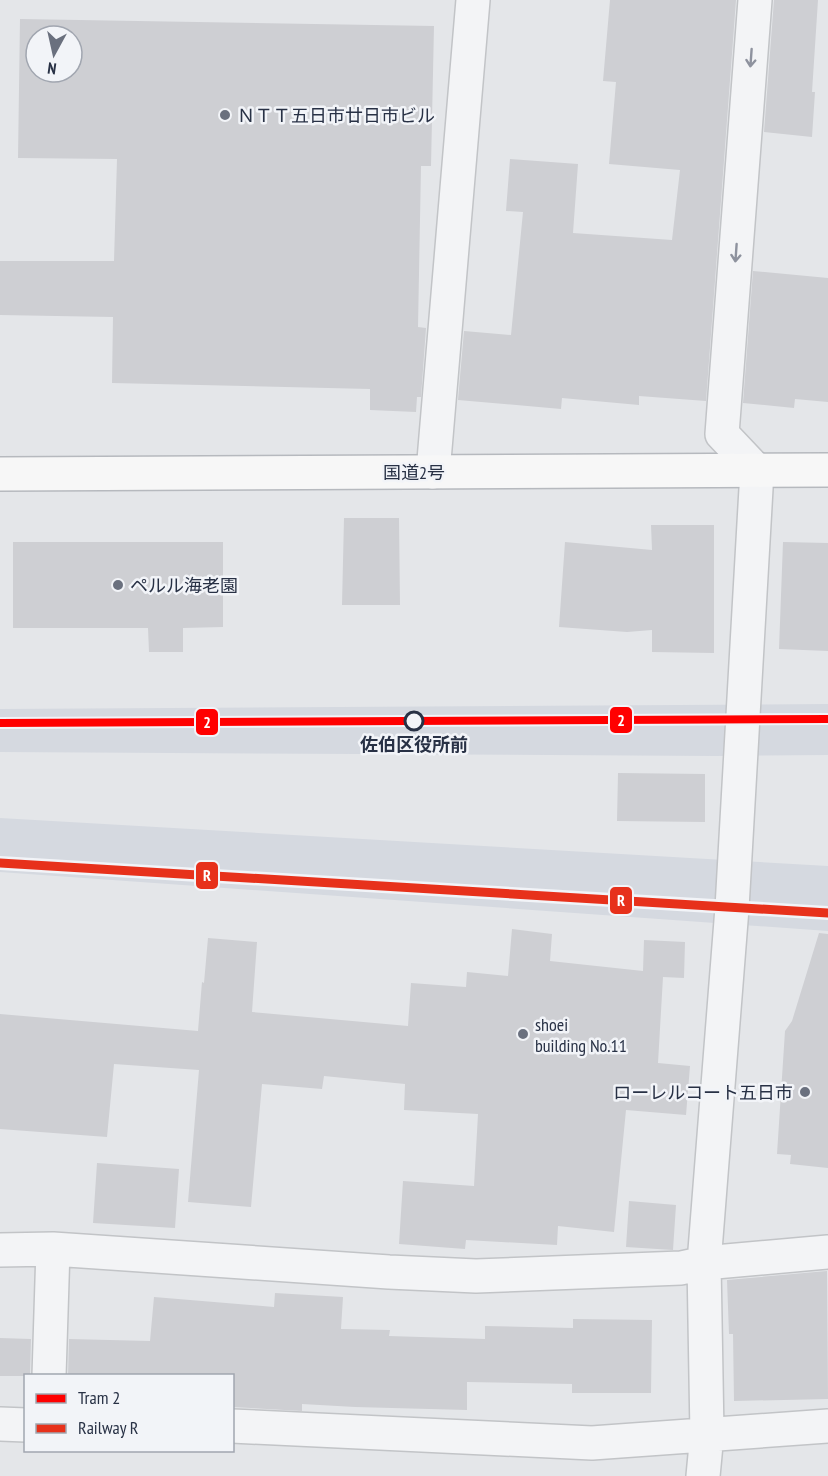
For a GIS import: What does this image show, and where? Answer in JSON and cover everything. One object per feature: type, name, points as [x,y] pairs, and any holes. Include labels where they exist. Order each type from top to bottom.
[{"type":"highway","name":"国道2号","points":[[0,474],[828,470]]},
{"type":"street","points":[[433,472],[473,0]]},
{"type":"street","points":[[703,1476],[707,1434],[704,1263],[732,908],[757,471],[722,434],[755,0]]},
{"type":"street","points":[[49,1374],[53,1249]]},
{"type":"street","points":[[0,1250],[53,1249],[476,1276],[681,1268],[704,1263],[828,1252]]},
{"type":"street","points":[[0,1424],[24,1425]]},
{"type":"street","points":[[234,1426],[592,1443],[828,1426]]},
{"type":"shaded area","points":[[828,704],[828,755],[0,752],[0,709]]},
{"type":"shaded area","points":[[0,818],[828,866],[828,931],[0,872]]},
{"type":"building","points":[[610,0],[736,0],[706,401],[639,396],[639,405],[562,398],[561,409],[458,400],[464,331],[511,335],[523,212],[506,211],[510,159],[578,164],[573,233],[672,240],[680,170],[609,164],[616,82],[603,81]]},
{"type":"building","points":[[774,0],[818,0],[812,92],[815,92],[812,137],[764,132]]},
{"type":"building","points":[[20,19],[434,26],[431,166],[421,166],[418,327],[426,328],[421,397],[417,397],[416,412],[370,410],[370,389],[112,383],[113,317],[0,315],[0,261],[114,261],[117,159],[18,158]]},
{"type":"building","points":[[753,271],[828,278],[828,402],[795,399],[794,408],[743,403]]},
{"type":"building","points":[[344,518],[399,518],[400,605],[342,605]]},
{"type":"building","points":[[651,525],[714,525],[714,653],[652,652],[652,630],[627,632],[559,627],[565,542],[652,550]]},
{"type":"building","name":"ペルル海老園","points":[[13,542],[223,542],[223,627],[183,628],[183,652],[149,652],[148,628],[13,628]]},
{"type":"building","points":[[783,542],[828,543],[828,651],[779,649]]},
{"type":"building","points":[[618,773],[705,774],[705,822],[617,821]]},
{"type":"building","points":[[512,929],[552,934],[550,961],[643,971],[644,940],[685,942],[684,978],[663,977],[658,1063],[690,1066],[686,1115],[626,1110],[614,1232],[558,1226],[557,1245],[466,1240],[465,1249],[399,1244],[403,1181],[474,1186],[478,1114],[404,1110],[405,1084],[324,1076],[322,1089],[262,1084],[251,1207],[188,1202],[199,1070],[114,1064],[107,1137],[0,1129],[0,1014],[198,1031],[208,938],[257,942],[252,1012],[408,1026],[411,983],[466,987],[467,972],[508,976]]},
{"type":"building","name":"ローレルコート五日市","points":[[819,933],[828,934],[828,1168],[790,1164],[791,1155],[777,1154],[785,1031],[792,1021]]},
{"type":"building","points":[[97,1163],[179,1169],[175,1228],[93,1223]]},
{"type":"building","points":[[629,1201],[676,1205],[673,1250],[626,1247]]},
{"type":"building","points":[[827,1271],[828,1399],[734,1401],[733,1334],[729,1334],[727,1280]]},
{"type":"building","points":[[275,1293],[343,1297],[341,1329],[390,1330],[389,1336],[485,1339],[485,1326],[573,1328],[573,1319],[652,1320],[651,1393],[572,1393],[572,1384],[467,1382],[467,1410],[302,1404],[302,1411],[234,1407],[234,1374],[68,1374],[69,1339],[150,1341],[154,1297],[274,1307]]},
{"type":"building","points":[[0,1338],[31,1339],[30,1374],[0,1376]]},
{"type":"tram line","name":"2","points":[[0,723],[828,719]]},
{"type":"rail line","name":"R","points":[[0,863],[828,913]]},
{"type":"place","name":"ＮＴＴ五日市廿日市ビル","points":[[225,115]]},
{"type":"place","name":"ペルル海老園","points":[[118,585]]},
{"type":"place","name":"佐伯区役所前","points":[[414,721]]},
{"type":"place","name":"shoei building No.11","points":[[523,1034]]},
{"type":"place","name":"ローレルコート五日市","points":[[805,1092]]}]
